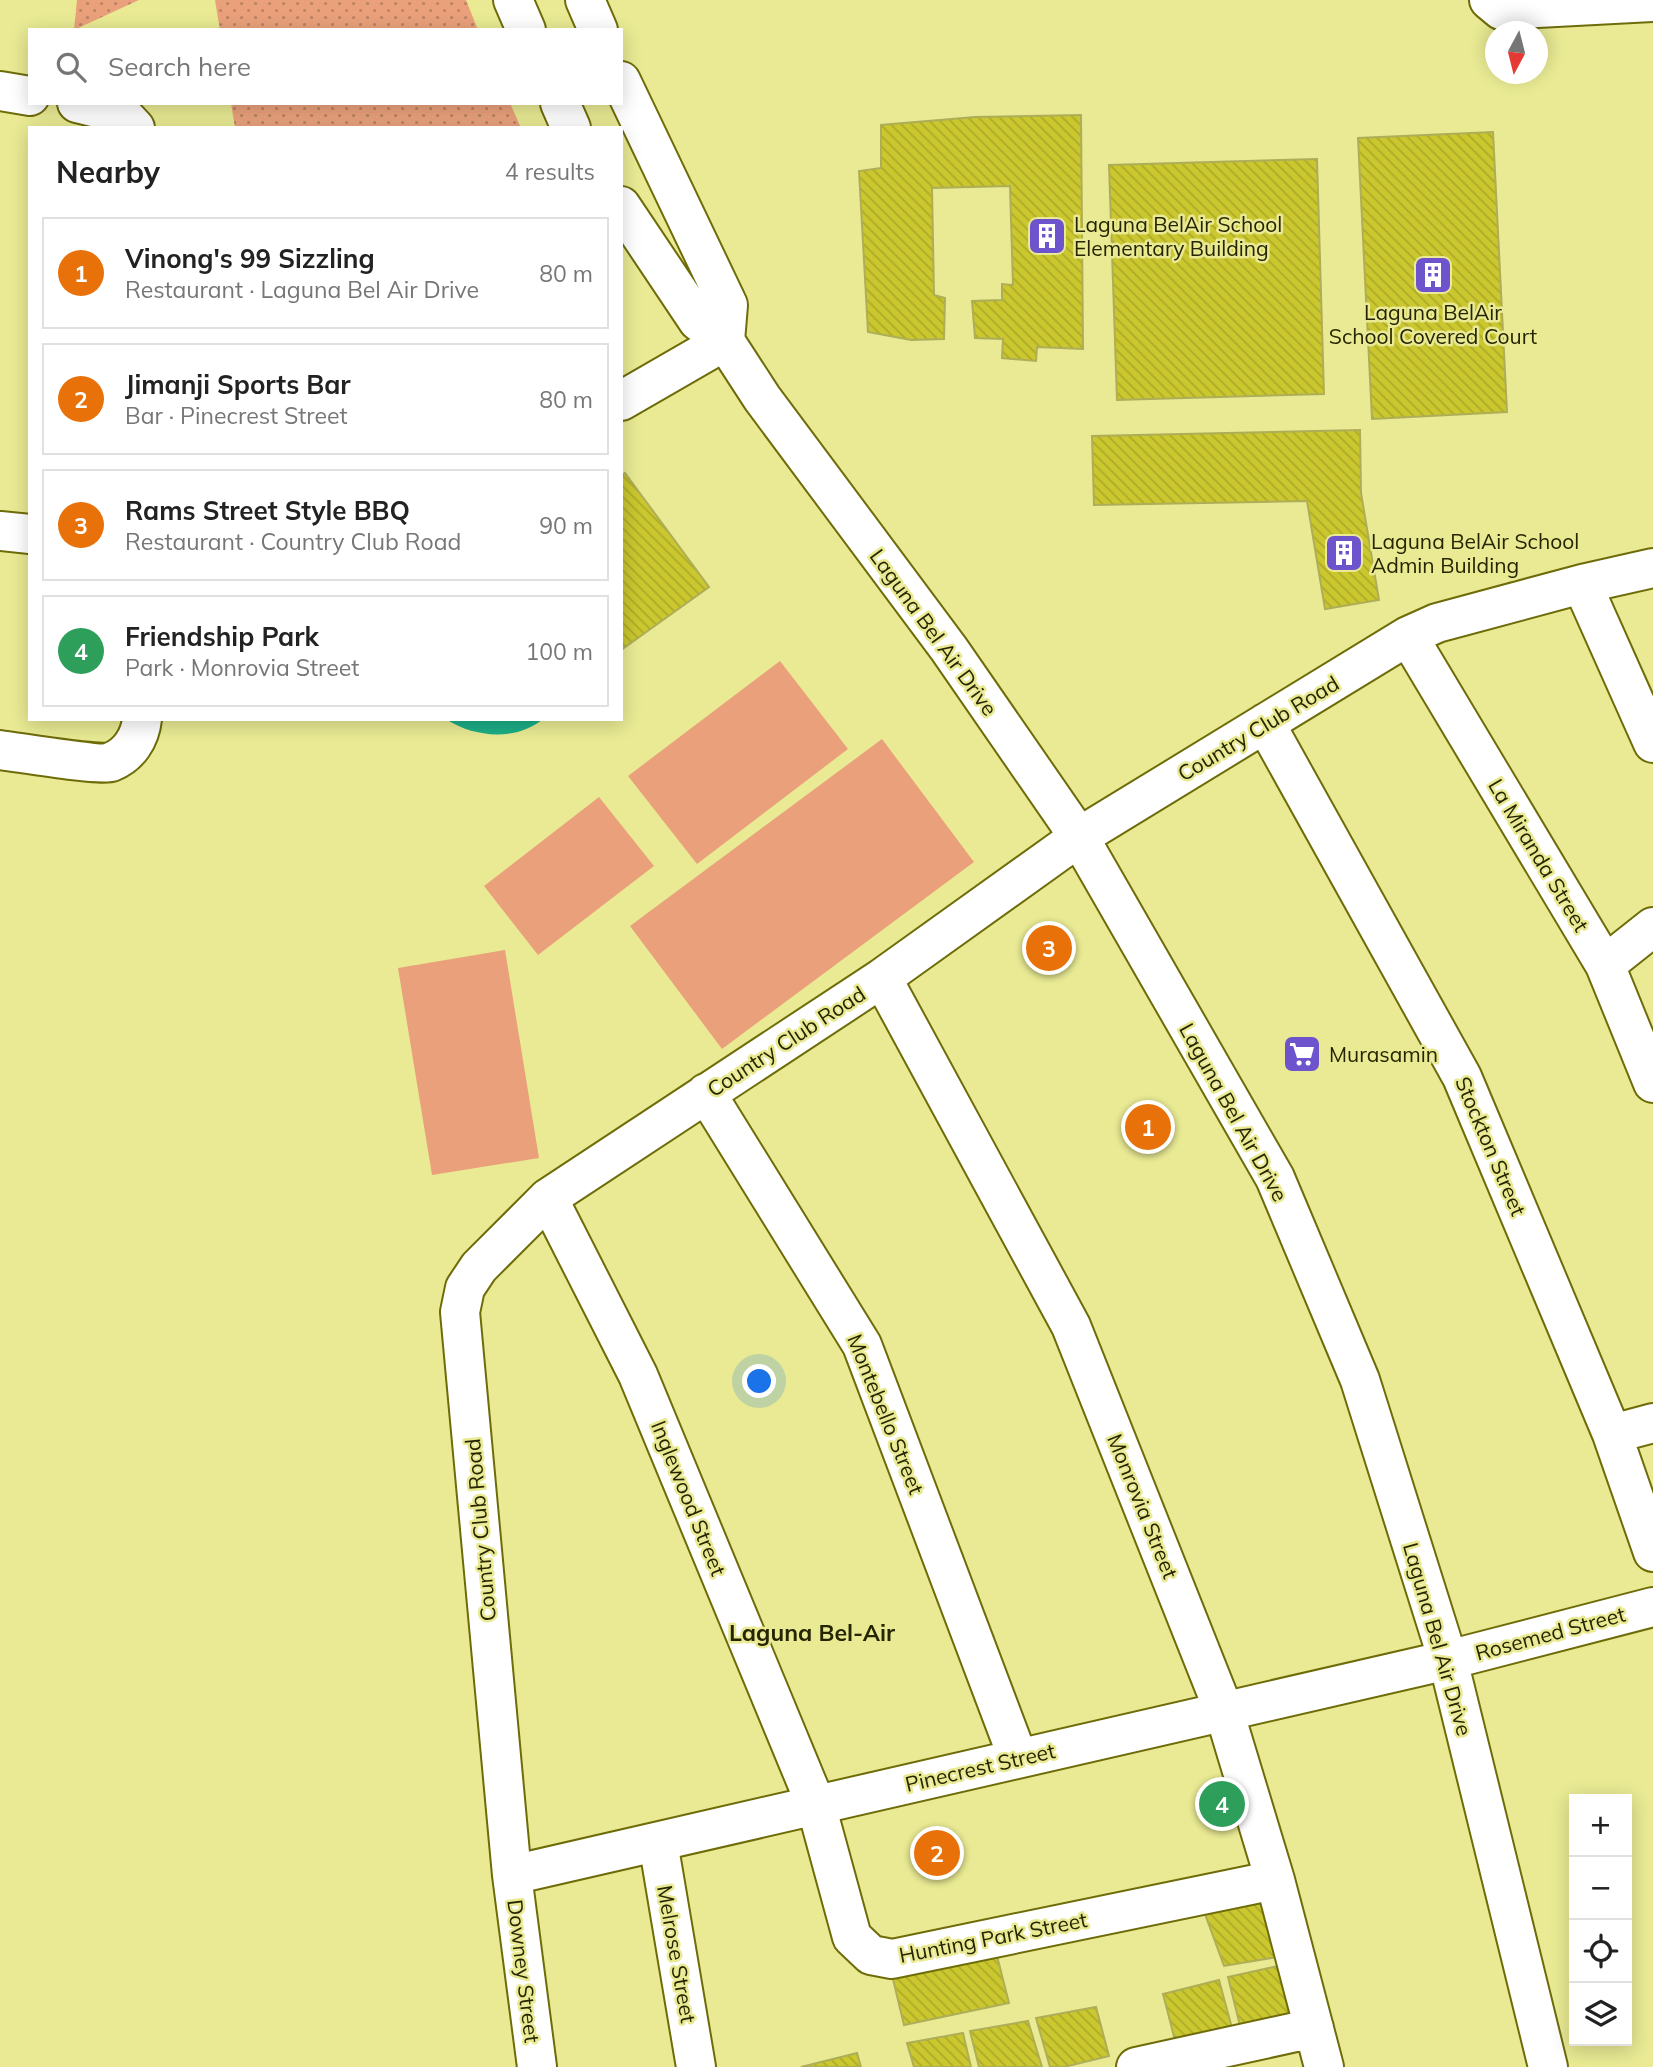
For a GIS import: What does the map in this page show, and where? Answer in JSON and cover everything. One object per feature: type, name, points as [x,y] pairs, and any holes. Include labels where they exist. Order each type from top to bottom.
[{"type":"street","points":[[513,0],[525,28]]},
{"type":"street","points":[[585,0],[597,28]]},
{"type":"street","points":[[1489,0],[1501,10],[1653,2]]},
{"type":"street","points":[[623,85],[728,305],[725,341],[623,400]]},
{"type":"street","points":[[0,91],[28,96]]},
{"type":"street","points":[[85,105],[122,114],[133,126]]},
{"type":"street","points":[[560,105],[570,126]]},
{"type":"street","name":"Laguna Bel Air Drive","points":[[623,209],[698,321],[725,341],[762,398],[949,649],[1079,837],[1275,1178],[1360,1380],[1448,1660],[1548,2067]]},
{"type":"street","points":[[0,531],[28,534]]},
{"type":"street","name":"Country Club Road","points":[[512,1875],[460,1312],[465,1288],[479,1267],[548,1198],[882,978],[1079,837],[1408,636],[1437,623],[1652,568]]},
{"type":"street","points":[[1582,584],[1653,743]]},
{"type":"street","name":"La Miranda Street","points":[[1408,636],[1605,965],[1653,1083]]},
{"type":"street","points":[[0,750],[109,763],[130,750],[142,721]]},
{"type":"street","name":"Stockton Street","points":[[1265,723],[1462,1077],[1612,1434],[1653,1552]]},
{"type":"street","points":[[1605,965],[1653,927]]},
{"type":"street","name":"Monrovia Street","points":[[882,978],[1071,1326],[1224,1711],[1275,1880],[1324,2067]]},
{"type":"street","name":"Montebello Street","points":[[706,1093],[862,1345],[1018,1758]]},
{"type":"street","name":"Inglewood Street","points":[[548,1198],[638,1375],[816,1805]]},
{"type":"street","points":[[1612,1434],[1653,1423]]},
{"type":"street","name":"Rosemed Street","points":[[1448,1660],[1653,1606]]},
{"type":"street","name":"Pinecrest Street","points":[[512,1875],[1448,1660]]},
{"type":"street","name":"Hunting Park Street","points":[[816,1805],[852,1937],[871,1955],[892,1959],[1275,1880]]},
{"type":"street","name":"Melrose Street","points":[[658,1842],[696,2067]]},
{"type":"street","name":"Downey Street","points":[[512,1875],[537,2067]]},
{"type":"street","points":[[1136,2067],[1314,2028]]},
{"type":"shaded area","points":[[77,0],[139,0],[78,28],[74,28]]},
{"type":"shaded area","points":[[215,0],[466,0],[477,28],[220,28]]},
{"type":"shaded area","points":[[231,105],[511,105],[520,126],[235,126]]},
{"type":"shaded area","points":[[780,661],[848,749],[697,864],[628,776]]},
{"type":"shaded area","points":[[450,721],[540,721],[508,734],[482,733]]},
{"type":"shaded area","points":[[882,739],[974,862],[722,1049],[630,926]]},
{"type":"shaded area","points":[[599,797],[654,866],[538,955],[484,886]]},
{"type":"shaded area","points":[[505,950],[539,1158],[432,1175],[398,968]]},
{"type":"building","name":"Laguna BelAir School Elementary Building","points":[[1081,115],[1083,349],[1037,347],[1036,361],[1002,358],[1003,339],[975,338],[972,301],[1002,300],[1002,284],[1013,285],[1010,186],[932,188],[934,295],[945,298],[944,339],[911,340],[868,332],[859,171],[881,168],[881,125],[975,117]]},
{"type":"building","name":"Laguna BelAir School Covered Court","points":[[1493,132],[1507,412],[1372,419],[1358,138]]},
{"type":"building","points":[[1317,159],[1324,394],[1117,400],[1109,165]]},
{"type":"building","name":"Laguna BelAir School Admin Building","points":[[1360,430],[1361,493],[1379,600],[1325,609],[1307,501],[1094,505],[1092,436]]},
{"type":"building","points":[[625,473],[709,587],[623,649]]},
{"type":"building","points":[[1270,1890],[1289,1955],[1224,1966],[1202,1906]]},
{"type":"building","points":[[995,1948],[1009,2003],[904,2025],[891,1971]]},
{"type":"building","points":[[1291,1963],[1306,2026],[1243,2038],[1228,1977]]},
{"type":"building","points":[[1219,1980],[1235,2039],[1177,2048],[1163,1994]]},
{"type":"building","points":[[1096,2007],[1109,2056],[1064,2067],[1050,2067],[1036,2018]]},
{"type":"building","points":[[1028,2021],[1042,2067],[979,2067],[970,2031]]},
{"type":"building","points":[[963,2033],[971,2067],[914,2067],[907,2043]]},
{"type":"building","points":[[857,2053],[861,2067],[801,2067]]},
{"type":"place","name":"Laguna BelAir School Elementary Building","points":[[1047,236]]},
{"type":"place","name":"Laguna BelAir School Covered Court","points":[[1433,275]]},
{"type":"place","name":"Laguna BelAir School Admin Building","points":[[1344,553]]},
{"type":"place","name":"Rams Street Style BBQ","points":[[1049,948]]},
{"type":"place","name":"Murasamin","points":[[1302,1054]]},
{"type":"place","name":"Vinong's 99 Sizzling","points":[[1148,1127]]},
{"type":"place","name":"Friendship Park","points":[[1222,1804]]},
{"type":"place","name":"Jimanji Sports Bar","points":[[937,1853]]},
{"type":"district","name":"Laguna Bel-Air","points":[[812,1632]]}]
